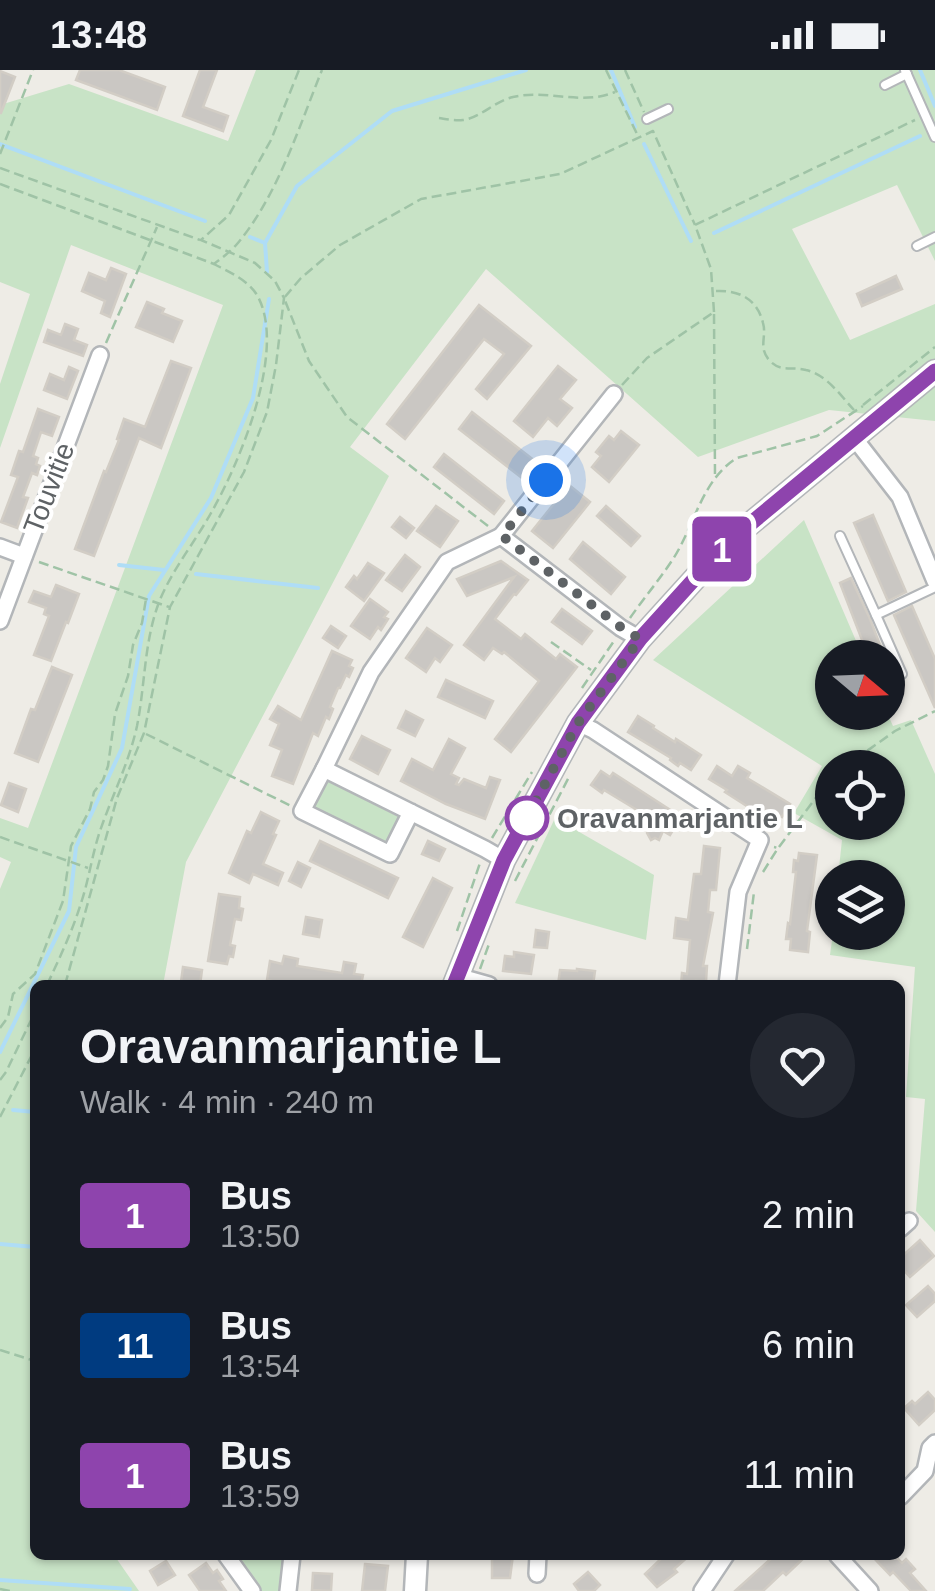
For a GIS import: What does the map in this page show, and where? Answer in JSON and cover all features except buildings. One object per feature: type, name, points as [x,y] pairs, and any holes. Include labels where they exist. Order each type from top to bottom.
[{"type":"street","name":"Touvitie","points":[[0,621],[100,355]]},
{"type":"street","points":[[470,980],[504,860],[578,723],[640,639],[727,543],[935,371]]},
{"type":"street","points":[[411,812],[390,854],[302,811],[371,672],[447,562],[502,536],[614,394]]},
{"type":"street","points":[[855,438],[900,497],[935,584]]},
{"type":"street","points":[[502,536],[640,639]]},
{"type":"street","points":[[0,547],[24,556]]},
{"type":"street","points":[[578,723],[760,840],[738,892],[728,980]]},
{"type":"street","points":[[324,769],[504,860]]},
{"type":"street","points":[[905,1491],[925,1470],[935,1443]]},
{"type":"street","points":[[230,1560],[252,1591]]},
{"type":"street","points":[[288,1591],[291,1560]]},
{"type":"street","points":[[415,1591],[418,1560]]},
{"type":"street","points":[[538,1560],[538,1574]]},
{"type":"street","points":[[702,1591],[723,1560]]},
{"type":"street","points":[[844,1560],[870,1591]]},
{"type":"lane","points":[[885,86],[906,72],[935,137]]},
{"type":"lane","points":[[647,119],[668,108]]},
{"type":"lane","points":[[917,246],[935,237]]},
{"type":"lane","points":[[840,536],[887,640]]},
{"type":"lane","points":[[876,615],[935,584]]},
{"type":"path","points":[[1,152],[33,70]]},
{"type":"path","points":[[201,240],[229,215],[271,140],[299,70]]},
{"type":"path","points":[[214,264],[235,247],[261,210],[322,70]]},
{"type":"path","points":[[606,70],[638,138]]},
{"type":"path","points":[[625,70],[647,119]]},
{"type":"path","points":[[439,118],[464,120],[509,98],[533,94],[564,98],[604,97],[615,92]]},
{"type":"path","points":[[695,225],[925,116]]},
{"type":"path","points":[[65,980],[118,798],[144,733],[170,607],[244,472],[267,412],[284,298],[340,245],[421,199],[560,174],[653,131],[711,270],[715,477]]},
{"type":"path","points":[[0,168],[255,263],[275,281],[309,361],[347,417],[502,536]]},
{"type":"path","points":[[0,184],[234,274],[256,293],[267,330],[264,367],[247,436],[213,510],[158,604],[130,751],[91,858],[74,925],[49,980]]},
{"type":"path","points":[[100,355],[158,226]]},
{"type":"path","points":[[713,291],[735,290],[755,305],[764,324],[762,347],[769,360],[781,369],[806,370],[827,380],[855,411]]},
{"type":"path","points":[[614,394],[647,358],[714,312]]},
{"type":"path","points":[[862,406],[935,348]]},
{"type":"path","points":[[24,556],[170,607]]},
{"type":"path","points":[[0,1028],[8,1017],[13,994],[35,974],[52,932],[68,880],[70,846],[108,766],[114,714],[128,676],[146,599]]},
{"type":"path","points":[[551,642],[592,671]]},
{"type":"path","points":[[868,750],[895,731],[935,712]]},
{"type":"path","points":[[144,733],[302,811]]},
{"type":"path","points":[[512,887],[568,778]]},
{"type":"path","points":[[762,873],[815,799]]},
{"type":"path","points":[[0,837],[96,870]]},
{"type":"path","points":[[760,840],[778,848]]},
{"type":"path","points":[[746,952],[755,885]]},
{"type":"path","points":[[470,980],[493,934]]},
{"type":"path","points":[[0,1080],[30,1022]]},
{"type":"path","points":[[0,1117],[30,1059]]},
{"type":"path","points":[[0,1350],[30,1359]]},
{"type":"path","points":[[0,1589],[10,1591]]},
{"type":"green space","points":[[256,70],[935,70],[935,261],[897,185],[792,229],[850,340],[935,304],[935,421],[829,410],[698,457],[486,269],[350,447],[389,476],[186,862],[164,980],[30,980],[30,1560],[117,1560],[139,1591],[0,1591],[0,889],[11,862],[0,857],[0,818],[28,828],[223,305],[71,245],[0,448],[0,384],[30,294],[0,282],[0,105],[69,84],[228,141]]},
{"type":"green space","points":[[804,520],[856,640],[815,640],[815,730],[905,730],[905,722],[911,720],[935,774],[935,1232],[916,1211],[925,1099],[906,1097],[915,967],[830,955],[831,950],[905,950],[905,860],[840,860],[842,840],[905,840],[905,750],[815,750],[815,762],[653,660]]},
{"type":"green space","points":[[815,778],[815,825],[794,813]]},
{"type":"green space","points":[[327,780],[399,817],[386,844],[313,808]]},
{"type":"green space","points":[[555,818],[654,875],[646,940],[515,903]]},
{"type":"green space","points":[[240,1560],[283,1560],[280,1591],[261,1591]]},
{"type":"waterway","points":[[267,272],[265,243],[297,186],[392,111],[526,70]]},
{"type":"waterway","points":[[611,70],[635,127]]},
{"type":"waterway","points":[[920,70],[935,106]]},
{"type":"waterway","points":[[714,233],[920,136]]},
{"type":"waterway","points":[[0,144],[205,221]]},
{"type":"waterway","points":[[644,144],[691,241]]},
{"type":"waterway","points":[[250,237],[265,243]]},
{"type":"waterway","points":[[35,980],[69,911],[76,847],[122,748],[149,596],[211,498],[253,398],[269,299]]},
{"type":"waterway","points":[[119,565],[164,570]]},
{"type":"waterway","points":[[196,574],[318,588]]},
{"type":"waterway","points":[[0,1052],[30,991]]},
{"type":"waterway","points":[[13,1110],[30,1112]]},
{"type":"waterway","points":[[0,1244],[30,1247]]},
{"type":"waterway","points":[[0,1580],[130,1589]]},
{"type":"bus line","name":"1","points":[[456,980],[504,860],[578,723],[640,639],[727,543],[935,371]]},
{"type":"place","name":"Oravanmarjantie L","points":[[527,818]]},
{"type":"route","points":[[527,818],[523,825],[578,723],[640,639],[502,536],[546,480]]}]
